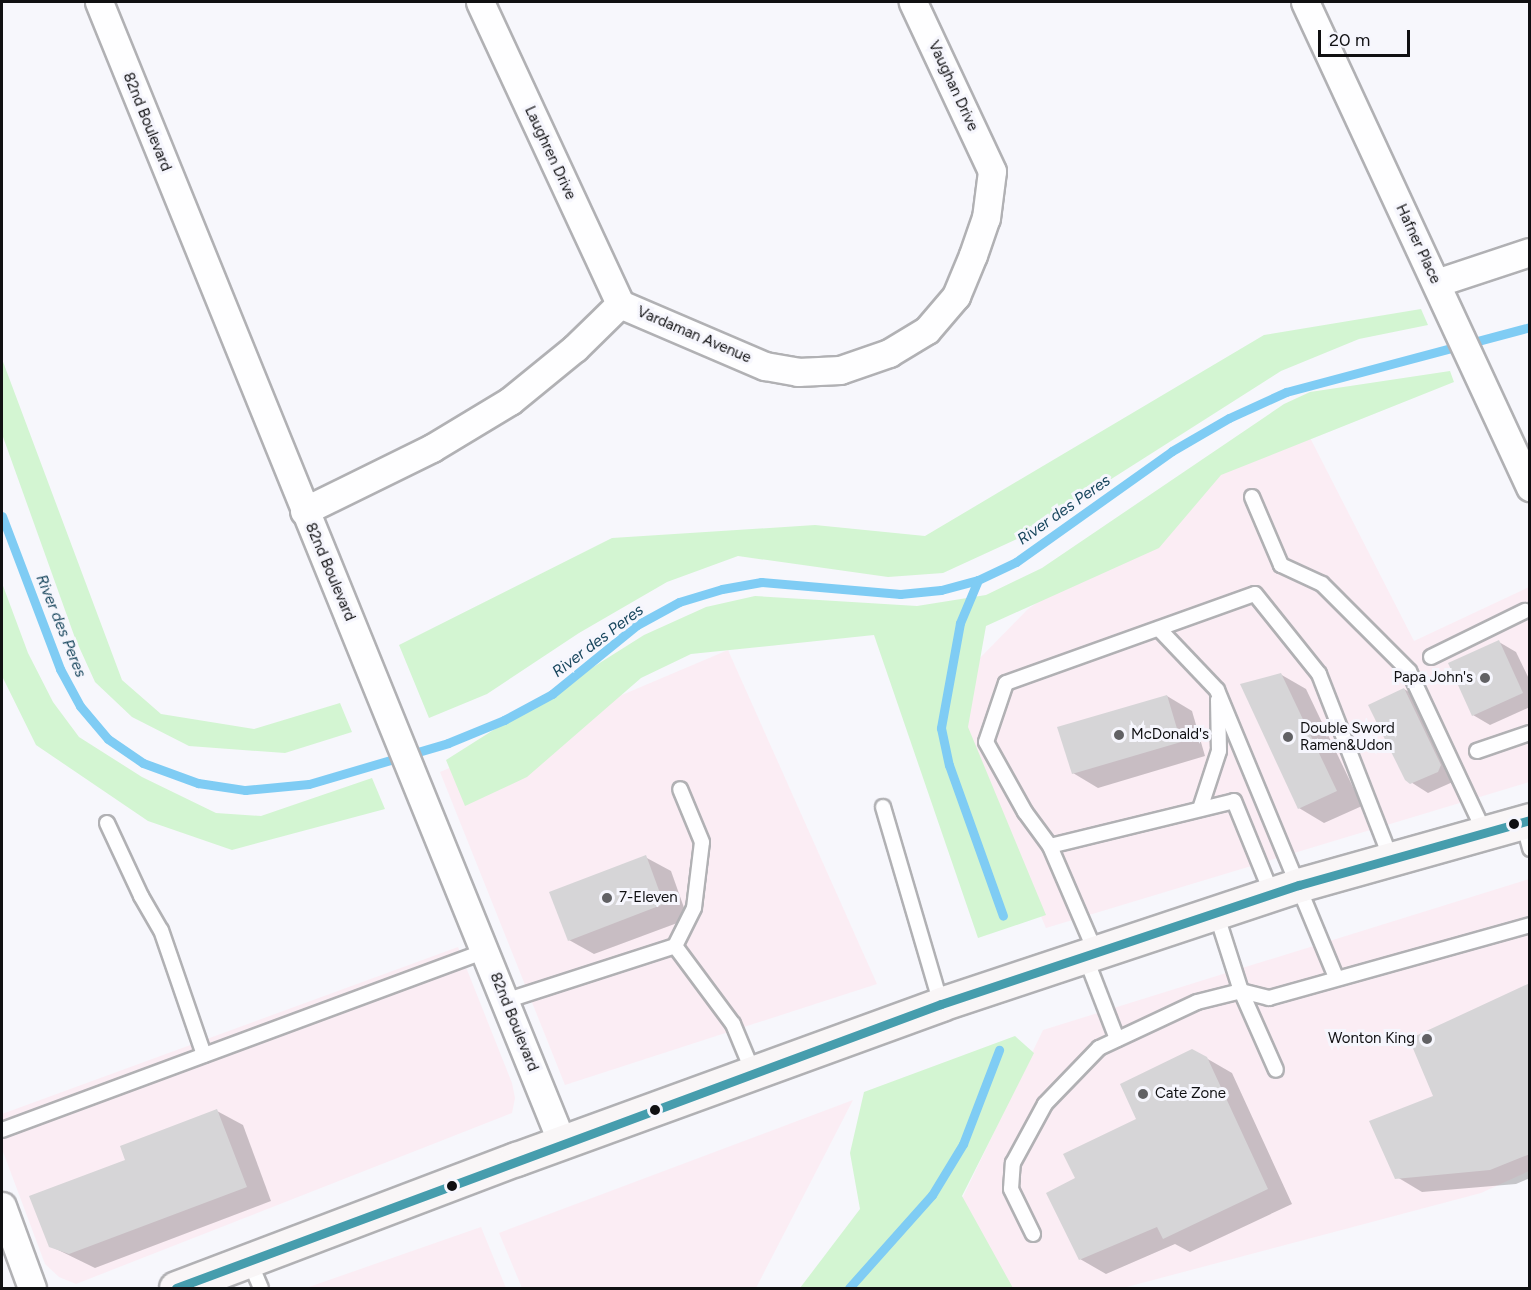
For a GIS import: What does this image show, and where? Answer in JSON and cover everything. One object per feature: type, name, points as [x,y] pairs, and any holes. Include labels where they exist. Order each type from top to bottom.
[{"type":"main road","points":[[176,1288],[255,1274],[562,1143],[941,1004],[1286,890],[1485,833],[1527,830]]},
{"type":"street","name":"82nd Boulevard","points":[[99,2],[304,511],[422,792],[562,1143]]},
{"type":"street","name":"Laughren Drive","points":[[480,2],[620,304]]},
{"type":"street","name":"Vaughan Drive","points":[[913,2],[992,171]]},
{"type":"street","name":"Hafner Place","points":[[1305,2],[1530,486]]},
{"type":"street","name":"Vardaman Avenue","points":[[304,511],[432,448],[510,401],[575,348],[620,304],[765,366],[798,372],[840,370],[890,353],[927,330],[956,296],[986,218],[992,171]]},
{"type":"street","points":[[1440,293],[1530,252]]},
{"type":"street","points":[[2,1206],[32,1288]]},
{"type":"lane","points":[[1251,496],[1281,565],[1322,584],[1409,671],[1485,833]]},
{"type":"lane","points":[[1117,1040],[1090,955],[1050,846],[1025,812],[986,742],[1006,683],[1255,594],[1319,674],[1391,859]]},
{"type":"lane","points":[[1431,657],[1528,613]]},
{"type":"lane","points":[[1159,629],[1217,690],[1286,890]]},
{"type":"lane","points":[[1200,809],[1219,751],[1217,690]]},
{"type":"lane","points":[[1477,751],[1530,733]]},
{"type":"lane","points":[[505,1001],[675,946],[694,908],[702,842],[680,789]]},
{"type":"lane","points":[[1050,846],[1234,801],[1336,978]]},
{"type":"lane","points":[[883,807],[941,1004]]},
{"type":"lane","points":[[107,823],[141,896],[161,930],[204,1055]]},
{"type":"lane","points":[[1216,913],[1241,992],[1276,1070]]},
{"type":"lane","points":[[1033,1234],[1011,1189],[1012,1164],[1045,1104],[1099,1048],[1197,1002],[1241,992],[1269,998],[1530,925]]},
{"type":"lane","points":[[675,946],[733,1024],[753,1073]]},
{"type":"lane","points":[[2,1130],[485,951]]},
{"type":"shaded area","points":[[1303,424],[1414,641],[1529,587],[1529,782],[1046,928],[960,730],[974,664],[1028,609],[1233,466]]},
{"type":"shaded area","points":[[728,650],[877,984],[565,1085],[440,772]]},
{"type":"shaded area","points":[[1529,879],[1529,1171],[1481,1193],[1123,1288],[997,1288],[961,1201],[1043,1030]]},
{"type":"shaded area","points":[[458,947],[512,1083],[515,1098],[512,1113],[76,1284],[59,1277],[45,1264],[2,1149],[2,1114]]},
{"type":"shaded area","points":[[853,1100],[756,1288],[522,1288],[499,1233]]},
{"type":"shaded area","points":[[481,1227],[506,1288],[306,1288]]},
{"type":"green space","points":[[1421,309],[1428,325],[1359,339],[1281,371],[1017,539],[943,573],[888,577],[738,556],[667,582],[579,633],[487,694],[429,718],[399,645],[612,538],[815,525],[925,536],[1264,335]]},
{"type":"green space","points":[[2,359],[122,680],[161,714],[254,729],[340,703],[352,732],[285,753],[189,746],[132,717],[95,682],[75,638],[2,434]]},
{"type":"green space","points":[[1450,371],[1454,382],[1221,475],[1159,548],[986,626],[968,727],[1046,915],[978,938],[874,635],[691,654],[641,678],[527,777],[465,806],[446,760],[644,635],[706,607],[755,596],[917,606],[986,595],[1042,568],[1284,404],[1310,392]]},
{"type":"green space","points":[[2,583],[28,653],[53,702],[79,737],[142,777],[216,813],[261,816],[372,778],[385,809],[232,850],[148,821],[36,745],[2,676]]},
{"type":"green space","points":[[1015,1036],[1034,1053],[962,1196],[1013,1288],[800,1288],[860,1209],[850,1153],[864,1092]]},
{"type":"building","name":"Papa John's","points":[[1499,640],[1523,693],[1472,716],[1448,663]]},
{"type":"building","name":"Double Sword Ramen&Udon","points":[[1281,673],[1337,791],[1298,809],[1240,684]]},
{"type":"building","points":[[1404,688],[1441,765],[1438,772],[1410,784],[1405,780],[1368,705]]},
{"type":"building","name":"McDonald's","points":[[1167,695],[1181,742],[1072,774],[1057,727]]},
{"type":"building","name":"7-Eleven","points":[[646,855],[664,904],[568,941],[549,892]]},
{"type":"building","points":[[1530,983],[1530,1154],[1490,1170],[1395,1179],[1369,1121],[1433,1096],[1409,1039]]},
{"type":"building","points":[[1192,1049],[1207,1057],[1268,1189],[1163,1239],[1157,1227],[1079,1260],[1046,1193],[1075,1178],[1063,1154],[1136,1119],[1120,1084]]},
{"type":"building","points":[[217,1109],[247,1187],[69,1254],[49,1247],[29,1196],[125,1160],[120,1146]]},
{"type":"waterway","name":"River des Peres","points":[[2,516],[60,669],[80,706],[108,739],[143,763],[198,783],[245,790],[309,784],[448,743],[504,720],[552,694],[637,625],[679,602],[722,589],[761,582],[900,594],[941,590],[978,580],[1016,562],[1172,451],[1229,418],[1286,392],[1530,327]]},
{"type":"waterway","points":[[978,580],[960,623],[941,728],[949,765],[1003,916]]},
{"type":"waterway","points":[[849,1288],[932,1195],[963,1144],[999,1050]]},
{"type":"transit line","points":[[176,1288],[941,1004],[1299,885],[1530,820]]},
{"type":"place","name":"Papa John's","points":[[1485,678]]},
{"type":"place","name":"McDonald's","points":[[1119,735]]},
{"type":"place","name":"Double Sword Ramen&Udon","points":[[1288,737]]},
{"type":"place","name":"7-Eleven","points":[[607,898]]},
{"type":"place","name":"Wonton King","points":[[1427,1039]]},
{"type":"place","name":"Cate Zone","points":[[1143,1094]]}]
